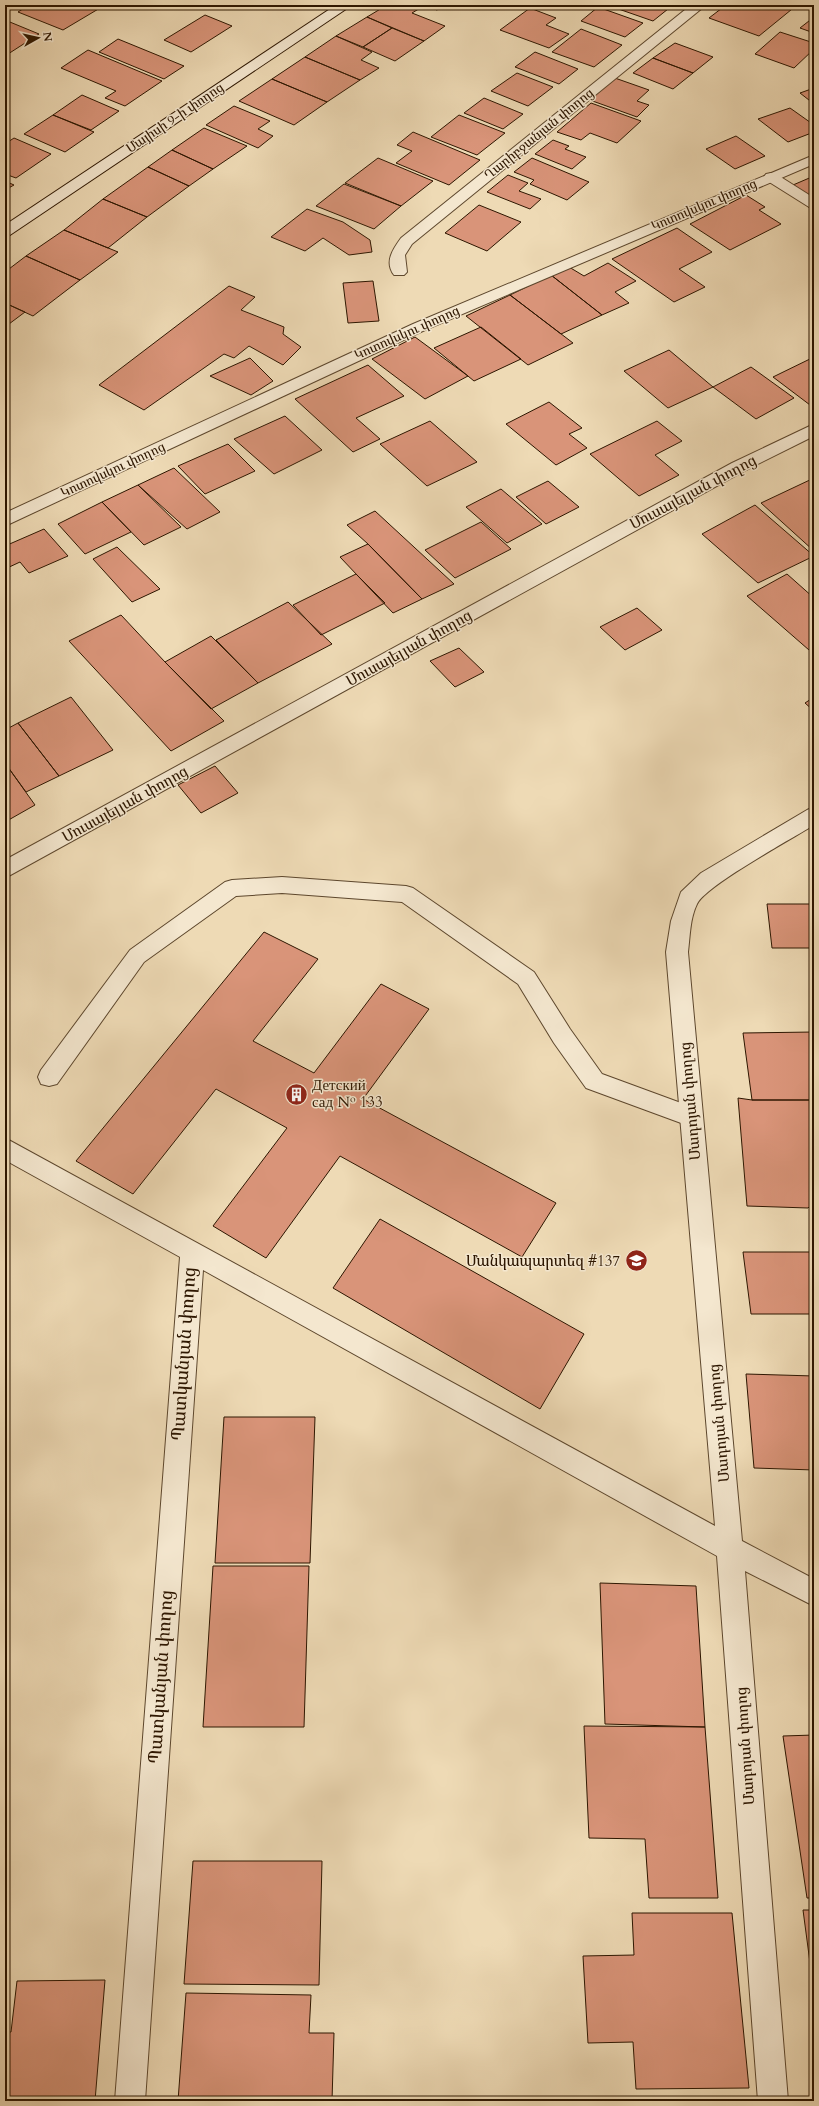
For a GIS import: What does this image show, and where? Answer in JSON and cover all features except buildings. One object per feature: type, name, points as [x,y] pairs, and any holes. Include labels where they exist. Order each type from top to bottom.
[{"type":"street","name":"Մայիսի 9-ի փողոց","points":[[5,232],[345,5]]},
{"type":"street","name":"Ղարիբջանյան փողոց","points":[[399,272],[397,256],[406,241],[699,5]]},
{"type":"street","name":"Կոտովսկու փողոց","points":[[5,520],[419,327],[814,159]]},
{"type":"street","points":[[771,177],[814,204]]},
{"type":"street","name":"Մուսայելյան փողոց","points":[[5,870],[738,467],[814,429]]},
{"type":"street","name":"Մադոյան փողոց","points":[[773,2101],[730,1549],[677,952],[681,921],[688,898],[708,879],[814,815]]},
{"type":"street","points":[[49,1077],[137,956],[232,888],[282,885],[406,894],[526,978],[562,1036],[594,1081],[692,1117]]},
{"type":"street","points":[[5,1148],[192,1253],[730,1549],[814,1593]]},
{"type":"street","name":"Պատկանյան փողոց","points":[[130,2101],[192,1253]]},
{"type":"place","name":"Детский сад № 133","points":[[296,1094]]},
{"type":"place","name":"Մանկապարտեզ #137","points":[[636,1261]]}]
